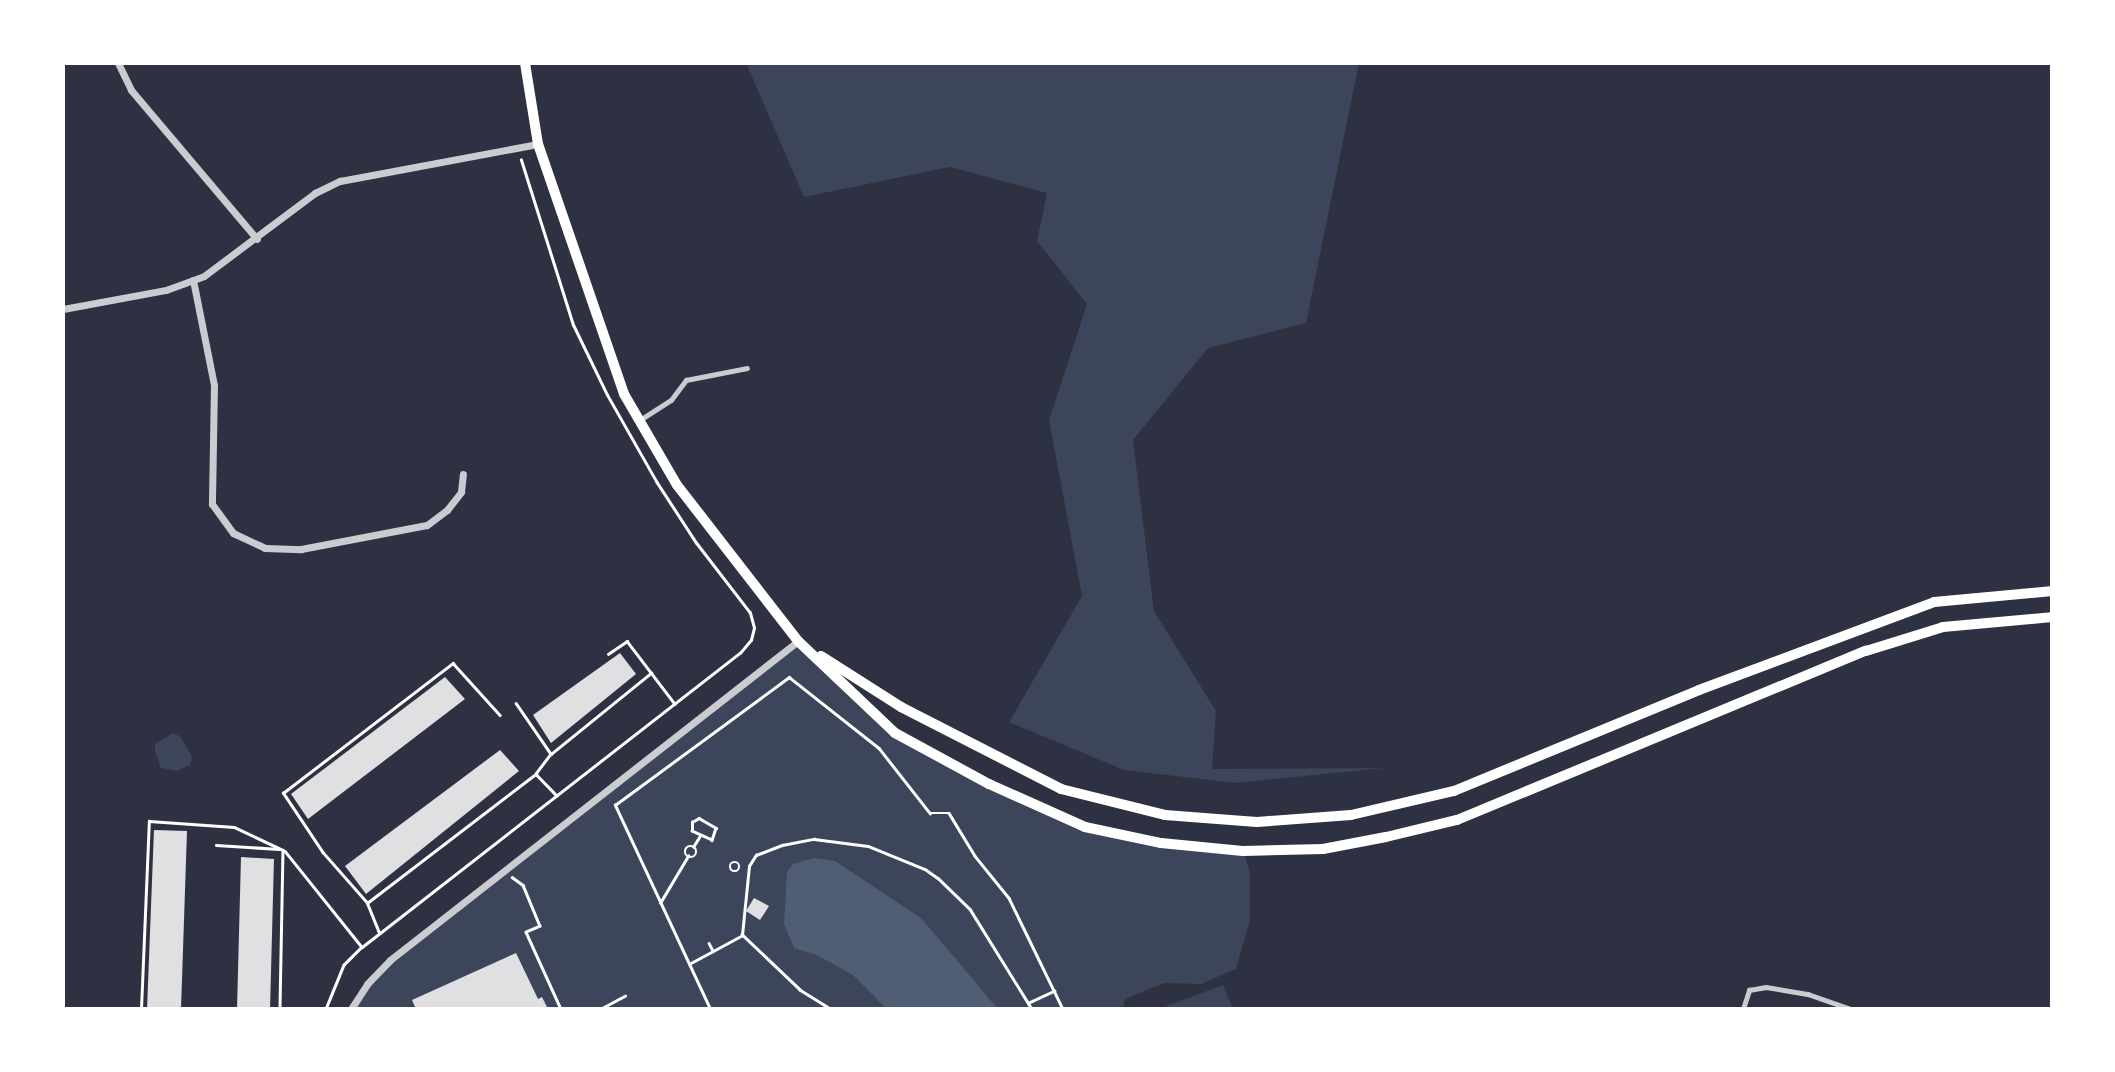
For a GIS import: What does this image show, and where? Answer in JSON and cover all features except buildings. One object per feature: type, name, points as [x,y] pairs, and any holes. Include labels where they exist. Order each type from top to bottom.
[{"type":"main road","points":[[525,63],[538,144],[624,394],[677,485],[798,642],[895,733],[989,784],[1086,827],[1161,843],[1242,851],[1309,850],[1386,837],[1457,820],[1879,647],[1942,627],[2052,617]]},
{"type":"main road","points":[[798,642],[901,707],[1061,789],[1165,815],[1257,821],[1351,816],[1454,790],[1699,690],[1934,602],[2052,591]]},
{"type":"street","points":[[118,63],[131,90],[257,239]]},
{"type":"street","points":[[63,309],[103,304],[166,290],[193,280],[257,239],[315,193],[340,181],[538,144]]},
{"type":"street","points":[[193,280],[214,385],[212,503],[233,533],[265,548],[301,549],[427,525],[447,510],[461,492],[463,474]]},
{"type":"street","points":[[351,1009],[383,966],[798,642]]},
{"type":"lane","points":[[639,421],[671,400],[686,380],[747,368]]},
{"type":"lane","points":[[1743,1009],[1744,999],[1753,987],[1808,994],[1851,1009]]},
{"type":"path","points":[[326,1009],[344,965],[362,947],[675,704],[746,646],[754,628],[750,613],[676,513],[607,395],[573,325],[521,160]]},
{"type":"path","points":[[608,654],[627,641],[675,704]]},
{"type":"path","points":[[380,933],[367,903],[323,853],[283,793],[453,663],[500,715]]},
{"type":"path","points":[[367,903],[536,774],[551,754],[651,673]]},
{"type":"path","points":[[710,1009],[615,805],[789,677],[879,748],[930,813],[949,813],[975,856],[1009,898],[1063,1009]]},
{"type":"path","points":[[516,703],[551,754]]},
{"type":"path","points":[[536,774],[557,796]]},
{"type":"path","points":[[699,818],[716,828],[716,836],[712,840],[700,836],[690,827],[695,819],[699,818]]},
{"type":"path","points":[[141,1009],[149,821],[234,827],[283,849],[362,947]]},
{"type":"path","points":[[688,856],[686,849],[693,847],[700,836]]},
{"type":"path","points":[[742,935],[750,866],[755,855],[782,845],[814,839],[868,846],[925,869],[970,909],[1032,1009]]},
{"type":"path","points":[[216,845],[283,849]]},
{"type":"path","points":[[660,903],[688,856],[695,854],[693,847]]},
{"type":"path","points":[[280,1009],[283,849]]},
{"type":"path","points":[[507,869],[523,885],[537,918],[540,926],[526,932],[561,1009]]},
{"type":"path","points":[[689,964],[742,935]]},
{"type":"path","points":[[742,935],[791,983],[830,1009]]},
{"type":"path","points":[[709,943],[713,951]]},
{"type":"path","points":[[1028,1003],[1055,990]]},
{"type":"path","points":[[602,1008],[625,996]]},
{"type":"shaded area","points":[[746,63],[1359,63],[1306,323],[1208,348],[1133,440],[1154,611],[1216,711],[1212,769],[1384,768],[1236,783],[1124,770],[1009,722],[1082,596],[1049,420],[1087,304],[1037,241],[1047,193],[950,167],[804,197]]},
{"type":"shaded area","points":[[798,641],[895,733],[1086,827],[1243,851],[1250,872],[1250,920],[1236,969],[1201,984],[1164,983],[1125,999],[1123,1009],[351,1009],[376,973]]},
{"type":"shaded area","points":[[173,733],[181,737],[192,757],[190,765],[177,771],[161,768],[155,751],[155,744]]},
{"type":"shaded area","points":[[814,858],[835,861],[921,918],[998,1009],[887,1009],[853,975],[817,955],[794,948],[784,924],[787,872],[793,864]]},
{"type":"shaded area","points":[[1223,985],[1233,1009],[1159,1009]]}]
